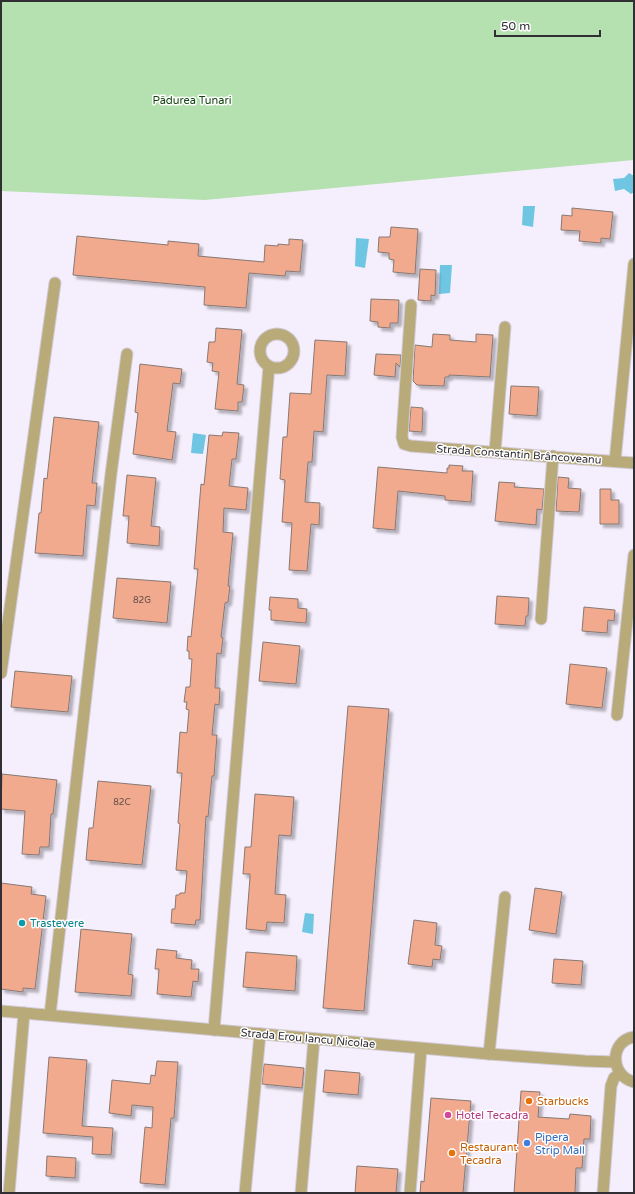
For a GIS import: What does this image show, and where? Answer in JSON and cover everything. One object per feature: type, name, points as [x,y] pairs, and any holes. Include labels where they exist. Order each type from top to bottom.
[{"type":"street","points":[[615,461],[634,264]]},
{"type":"street","points":[[1,673],[55,283]]},
{"type":"street","name":"Strada Constantin Brâncoveanu","points":[[412,305],[402,437],[404,444],[411,446],[634,463]]},
{"type":"street","points":[[495,452],[505,327]]},
{"type":"street","points":[[50,1015],[111,474],[127,354]]},
{"type":"street","points":[[214,1030],[268,366]]},
{"type":"street","points":[[541,619],[553,456]]},
{"type":"street","points":[[617,715],[634,555]]},
{"type":"street","points":[[488,1054],[505,897]]},
{"type":"street","name":"Strada Erou Iancu Nicolae","points":[[1,1011],[421,1049],[615,1062]]},
{"type":"street","points":[[9,1193],[24,1013]]},
{"type":"street","points":[[245,1193],[260,1034]]},
{"type":"street","points":[[634,1036],[624,1041],[619,1046],[615,1062],[620,1073],[625,1078],[634,1082]]},
{"type":"street","points":[[301,1193],[314,1039]]},
{"type":"street","points":[[410,1193],[421,1049]]},
{"type":"street","points":[[603,1193],[611,1086],[614,1078],[620,1073]]},
{"type":"green space","name":"Pădurea Tunari","points":[[1,1],[634,1],[634,160],[205,200],[1,191]]},
{"type":"water","points":[[629,173],[634,176],[634,192],[631,194],[624,189],[615,191],[613,179],[624,178]]},
{"type":"water","points":[[523,206],[535,206],[533,227],[522,225]]},
{"type":"water","points":[[356,238],[369,239],[365,268],[355,266]]},
{"type":"water","points":[[440,265],[452,265],[450,293],[439,294]]},
{"type":"water","points":[[193,433],[206,435],[203,454],[191,453]]},
{"type":"water","points":[[305,913],[314,914],[313,934],[302,932]]},
{"type":"building","points":[[572,208],[613,212],[610,239],[601,238],[601,243],[579,241],[580,231],[561,230],[562,215],[572,216]]},
{"type":"building","points":[[391,227],[418,229],[415,274],[393,272],[394,260],[389,259],[389,253],[378,252],[379,237],[390,237]]},
{"type":"building","points":[[77,236],[168,245],[168,241],[199,244],[198,256],[264,262],[265,245],[289,245],[289,239],[303,240],[300,272],[286,271],[285,276],[249,273],[246,308],[204,305],[205,287],[73,275]]},
{"type":"building","points":[[420,269],[436,270],[435,296],[431,295],[431,301],[418,300]]},
{"type":"building","points":[[371,299],[399,300],[398,323],[390,323],[390,328],[378,327],[378,322],[370,321]]},
{"type":"building","points":[[216,328],[242,330],[237,384],[244,385],[242,402],[238,402],[238,411],[215,409],[219,372],[212,371],[213,363],[207,362],[209,342],[215,342]]},
{"type":"building","points":[[433,334],[450,335],[450,340],[476,342],[476,334],[493,335],[490,377],[449,375],[449,377],[445,377],[444,386],[417,385],[413,381],[415,345],[432,347]]},
{"type":"building","points":[[315,340],[347,342],[345,376],[327,375],[323,432],[314,431],[312,462],[308,462],[305,502],[320,503],[319,525],[311,524],[307,571],[289,570],[292,523],[282,522],[285,480],[280,479],[283,437],[287,437],[290,393],[311,394]]},
{"type":"building","points":[[376,354],[401,355],[400,367],[396,363],[395,377],[374,375]]},
{"type":"building","points":[[140,364],[182,369],[180,384],[173,383],[167,431],[176,432],[172,460],[133,454],[138,413],[135,412]]},
{"type":"building","points":[[511,386],[539,387],[537,416],[509,414]]},
{"type":"building","points":[[411,407],[423,408],[422,432],[409,431]]},
{"type":"building","points":[[54,417],[99,422],[92,483],[97,483],[95,506],[87,505],[83,556],[35,553],[44,478],[47,479]]},
{"type":"building","points":[[223,432],[239,433],[236,459],[232,459],[229,486],[248,488],[246,510],[224,508],[223,532],[233,533],[228,586],[230,586],[228,602],[225,603],[221,637],[223,638],[221,654],[217,653],[215,688],[220,688],[219,705],[215,704],[212,735],[217,735],[214,776],[212,776],[208,817],[206,816],[200,920],[196,920],[195,925],[171,923],[172,909],[175,909],[176,895],[185,893],[187,871],[176,870],[182,773],[177,773],[180,732],[187,733],[189,710],[186,709],[187,702],[184,702],[186,687],[190,687],[192,659],[189,659],[189,651],[187,651],[188,636],[191,637],[198,569],[194,569],[201,484],[204,485],[209,435],[222,436]]},
{"type":"building","points":[[449,465],[463,466],[462,471],[473,471],[471,502],[445,500],[445,496],[398,491],[395,530],[373,528],[378,467],[447,473],[447,468],[449,468]]},
{"type":"building","points":[[127,475],[156,478],[151,526],[160,527],[159,546],[127,543],[129,516],[123,516]]},
{"type":"building","points":[[558,477],[569,478],[568,488],[581,489],[579,512],[556,511]]},
{"type":"building","points":[[499,482],[515,483],[514,487],[544,489],[542,510],[537,509],[536,525],[495,521]]},
{"type":"building","points":[[600,489],[611,489],[611,500],[619,500],[619,524],[600,524]]},
{"type":"building","points":[[117,578],[171,582],[167,623],[113,618]]},
{"type":"building","points":[[497,596],[529,598],[528,616],[526,616],[525,626],[495,624]]},
{"type":"building","points":[[270,597],[298,599],[298,608],[307,609],[306,623],[271,620],[271,610],[269,610]]},
{"type":"building","points":[[584,607],[615,610],[614,621],[608,620],[607,633],[582,631]]},
{"type":"building","points":[[263,642],[300,646],[296,684],[259,681]]},
{"type":"building","points":[[570,664],[607,668],[602,708],[566,704]]},
{"type":"building","points":[[15,671],[72,676],[68,712],[11,707]]},
{"type":"building","points":[[348,706],[389,709],[364,1011],[323,1008]]},
{"type":"building","points":[[2,774],[57,780],[53,814],[51,814],[49,847],[40,847],[39,855],[22,854],[25,811],[1,809]]},
{"type":"building","points":[[98,781],[151,786],[142,865],[86,860],[89,828],[93,828]]},
{"type":"building","points":[[255,794],[294,797],[291,836],[279,835],[275,894],[286,895],[284,923],[267,922],[266,931],[246,929],[250,874],[243,874],[245,847],[251,847]]},
{"type":"building","name":"Trastevere","points":[[1,883],[32,887],[31,894],[46,896],[35,989],[23,988],[23,992],[1,989]]},
{"type":"building","points":[[535,888],[562,892],[556,934],[529,930]]},
{"type":"building","points":[[414,920],[437,923],[435,945],[442,946],[440,960],[433,959],[432,967],[408,964]]},
{"type":"building","points":[[81,929],[132,934],[128,974],[133,975],[131,996],[75,992]]},
{"type":"building","points":[[157,949],[177,951],[176,958],[192,960],[191,969],[199,969],[198,982],[193,981],[191,997],[157,994],[159,969],[155,969]]},
{"type":"building","points":[[246,952],[297,956],[295,991],[243,987]]},
{"type":"building","points":[[554,959],[583,961],[581,985],[552,983]]},
{"type":"building","points":[[49,1057],[87,1060],[82,1126],[113,1128],[111,1155],[92,1154],[93,1137],[43,1133]]},
{"type":"building","points":[[157,1061],[178,1062],[174,1118],[171,1118],[165,1185],[140,1183],[145,1127],[152,1128],[153,1107],[132,1105],[131,1116],[109,1113],[112,1080],[150,1084],[151,1075],[155,1076]]},
{"type":"building","points":[[264,1064],[304,1068],[302,1088],[262,1084]]},
{"type":"building","points":[[325,1070],[360,1073],[358,1095],[323,1092]]},
{"type":"building","points":[[521,1091],[540,1092],[538,1117],[569,1119],[570,1114],[591,1116],[590,1139],[584,1139],[582,1168],[576,1168],[575,1193],[514,1193]]},
{"type":"building","points":[[431,1098],[471,1101],[463,1193],[420,1193],[421,1181],[424,1182]]},
{"type":"building","points":[[47,1156],[76,1158],[75,1178],[46,1176]]},
{"type":"building","points":[[357,1166],[398,1169],[396,1193],[355,1193]]},
{"type":"place","name":"Trastevere","points":[[22,923]]},
{"type":"place","name":"Starbucks","points":[[529,1101]]},
{"type":"place","name":"Hotel Tecadra","points":[[448,1115]]},
{"type":"place","name":"Pipera Strip Mall","points":[[527,1143]]},
{"type":"place","name":"Restaurant Tecadra","points":[[452,1153]]}]
